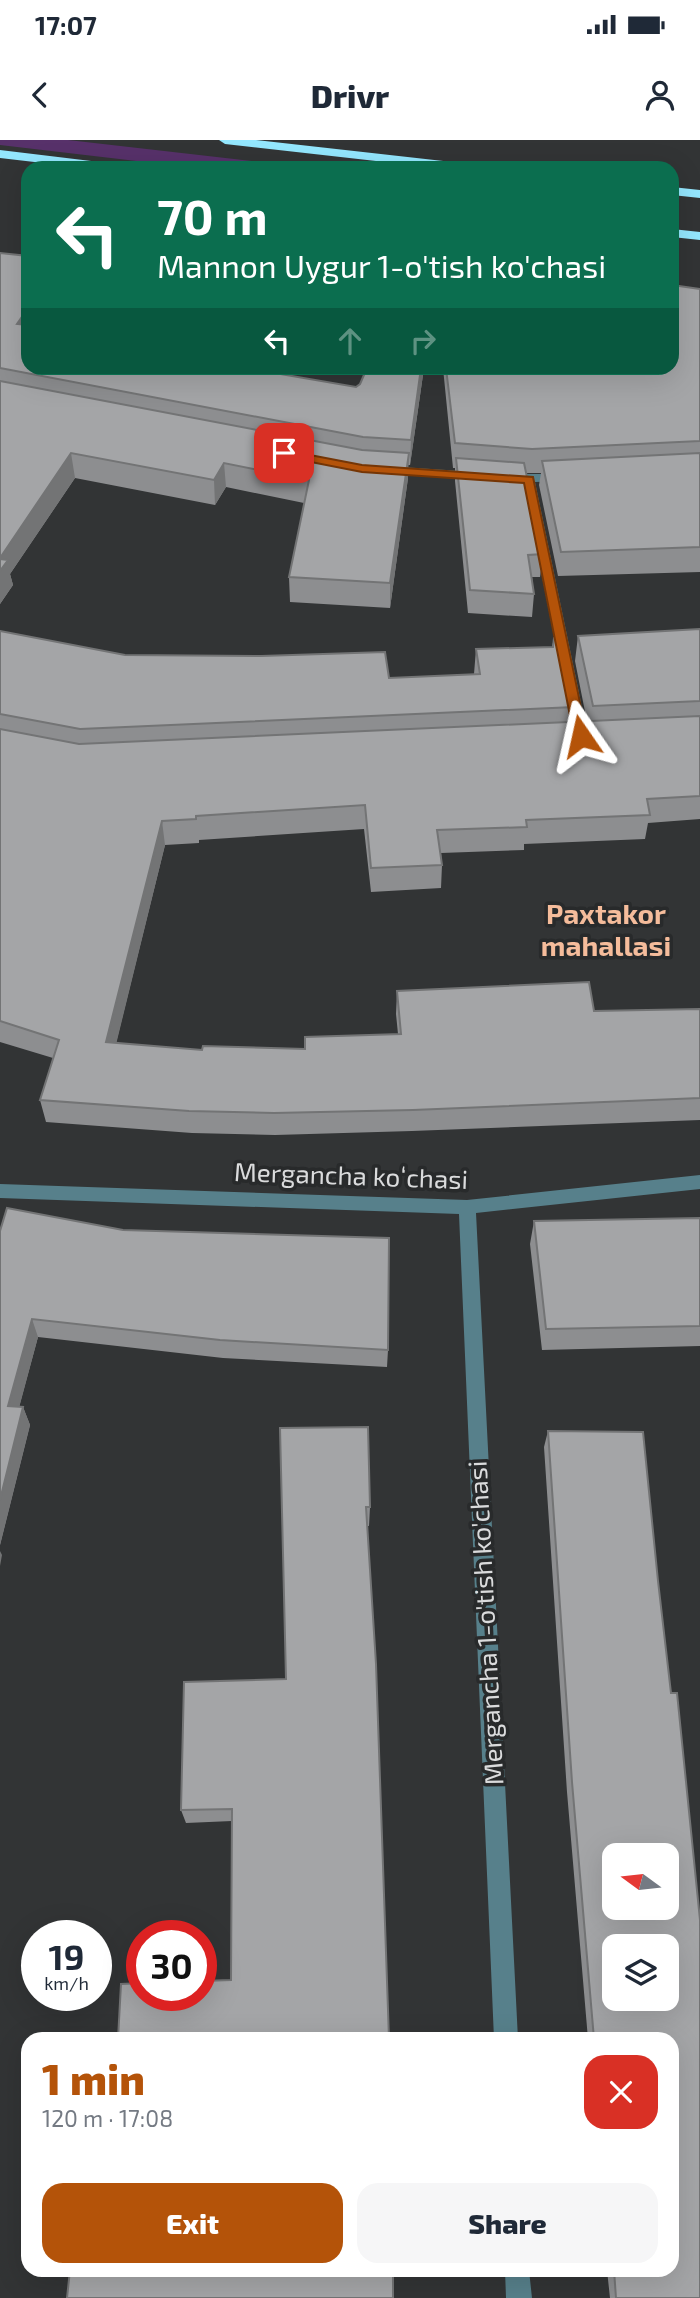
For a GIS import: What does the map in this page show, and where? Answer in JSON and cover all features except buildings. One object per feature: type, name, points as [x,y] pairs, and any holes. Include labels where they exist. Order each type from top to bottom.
[{"type":"highway","points":[[225,140],[409,161]]},
{"type":"highway","points":[[0,154],[52,161]]},
{"type":"highway","points":[[679,192],[700,194]]},
{"type":"highway","points":[[679,234],[700,236]]},
{"type":"street","points":[[374,469],[529,480],[582,477]]},
{"type":"street","points":[[529,480],[580,736]]},
{"type":"street","name":"Mergancha koʻchasi","points":[[0,1191],[467,1207],[700,1182]]},
{"type":"street","name":"Mergancha 1-o'tish ko'chasi","points":[[467,1207],[506,2032]]},
{"type":"street","points":[[518,2277],[519,2298]]},
{"type":"shaded area","points":[[0,140],[68,140],[252,161],[136,161],[0,145]]},
{"type":"district","name":"Paxtakor mahallasi","points":[[606,930]]},
{"type":"route","points":[[284,453],[362,468],[529,480],[581,736]]}]
